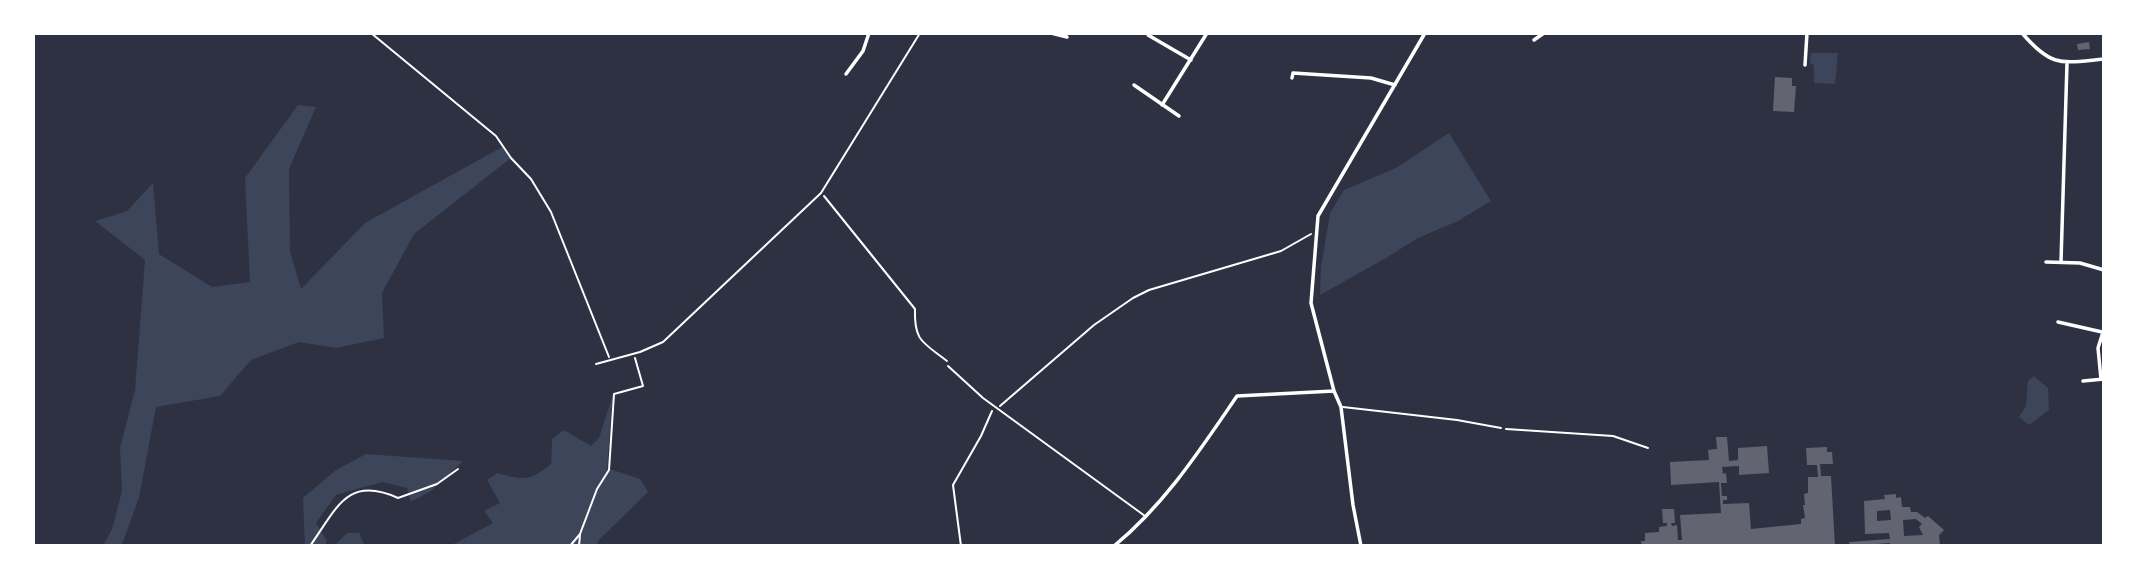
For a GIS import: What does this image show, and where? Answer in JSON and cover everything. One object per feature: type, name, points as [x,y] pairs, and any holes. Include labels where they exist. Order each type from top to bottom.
[{"type":"street","points":[[846,74],[863,51],[869,33]]},
{"type":"street","points":[[1051,33],[1067,37]]},
{"type":"street","points":[[1162,105],[1207,33]]},
{"type":"street","points":[[1361,546],[1341,407],[1334,391],[1311,303],[1318,216],[1425,33]]},
{"type":"street","points":[[1534,40],[1544,33]]},
{"type":"street","points":[[1805,65],[1807,33]]},
{"type":"street","points":[[2022,33],[2043,56],[2067,62],[2104,59]]},
{"type":"street","points":[[1148,35],[1191,60]]},
{"type":"street","points":[[2061,262],[2067,62]]},
{"type":"street","points":[[1292,78],[1293,73],[1371,78],[1395,85]]},
{"type":"street","points":[[1134,85],[1179,116]]},
{"type":"street","points":[[2046,261],[2080,263],[2104,270]]},
{"type":"street","points":[[2058,322],[2103,330],[2098,348],[2102,379],[2083,381]]},
{"type":"street","points":[[1114,546],[1147,517],[1176,484],[1237,396],[1334,391]]},
{"type":"lane","points":[[596,364],[635,354],[663,342],[821,193],[919,33]]},
{"type":"lane","points":[[948,366],[983,398],[1147,517]]},
{"type":"lane","points":[[1341,407],[1457,420],[1501,428]]},
{"type":"lane","points":[[310,546],[342,501],[356,492],[380,489],[398,498],[437,484],[457,469]]},
{"type":"path","points":[[371,33],[496,136],[530,179],[551,212],[610,360]]},
{"type":"path","points":[[821,193],[915,309],[914,328],[917,337],[949,363],[948,366]]},
{"type":"path","points":[[961,546],[953,485],[981,436],[991,412],[1003,405],[1094,325],[1133,298],[1149,290],[1281,251],[1317,231]]},
{"type":"path","points":[[579,546],[580,534],[597,489],[609,470],[614,394],[643,386],[635,354]]},
{"type":"path","points":[[1501,428],[1613,436],[1648,448]]},
{"type":"path","points":[[570,546],[580,534]]},
{"type":"shaded area","points":[[1811,53],[1838,53],[1835,84],[1814,83]]},
{"type":"shaded area","points":[[298,105],[316,107],[289,169],[290,251],[301,289],[365,223],[504,146],[511,158],[414,234],[382,293],[384,338],[336,348],[299,342],[251,360],[220,396],[156,407],[139,498],[122,544],[103,546],[112,529],[122,491],[120,448],[135,390],[145,260],[95,221],[127,211],[153,183],[159,254],[212,287],[250,282],[245,178]]},
{"type":"shaded area","points":[[1449,133],[1491,201],[1458,221],[1418,238],[1320,295],[1321,267],[1330,213],[1344,190],[1396,168]]},
{"type":"shaded area","points":[[2034,376],[2048,388],[2049,410],[2029,425],[2019,417],[2026,406],[2028,381]]},
{"type":"shaded area","points":[[613,394],[607,468],[640,479],[648,492],[598,541],[597,546],[450,546],[493,523],[484,511],[500,503],[487,480],[497,473],[526,478],[543,470],[551,464],[552,439],[564,430],[591,446],[599,438]]},
{"type":"shaded area","points":[[366,454],[463,461],[431,491],[411,502],[407,488],[382,482],[336,495],[316,523],[327,541],[325,546],[305,546],[303,498],[336,470]]},
{"type":"shaded area","points":[[347,533],[359,533],[365,546],[334,546]]},
{"type":"building","points":[[2089,42],[2090,49],[2078,50],[2077,44]]},
{"type":"building","points":[[1775,77],[1792,78],[1792,86],[1796,86],[1794,112],[1773,111]]},
{"type":"building","points":[[1716,437],[1727,437],[1729,461],[1738,460],[1738,448],[1767,446],[1769,473],[1739,475],[1739,466],[1722,467],[1727,483],[1721,483],[1722,496],[1727,496],[1723,504],[1749,503],[1751,529],[1801,524],[1801,519],[1805,518],[1803,505],[1804,494],[1808,493],[1808,477],[1818,477],[1817,465],[1807,465],[1806,448],[1827,447],[1827,452],[1832,452],[1833,464],[1820,464],[1821,476],[1831,476],[1835,546],[1642,546],[1645,533],[1659,532],[1659,527],[1667,526],[1667,523],[1663,523],[1662,509],[1674,509],[1675,523],[1671,523],[1672,526],[1677,525],[1678,540],[1682,540],[1680,515],[1721,513],[1719,482],[1671,485],[1670,462],[1709,460],[1708,450],[1717,449]]},
{"type":"building","points":[[1896,494],[1896,498],[1901,497],[1902,507],[1910,507],[1911,512],[1917,512],[1925,518],[1928,516],[1944,530],[1939,535],[1940,546],[1890,546],[1890,543],[1850,546],[1849,542],[1890,539],[1889,533],[1865,534],[1864,501],[1885,499],[1884,495]],"holes":[[[1890,510],[1891,520],[1877,521],[1877,511]],[[1916,519],[1922,524],[1919,527],[1923,535],[1904,536],[1903,520]]]}]
